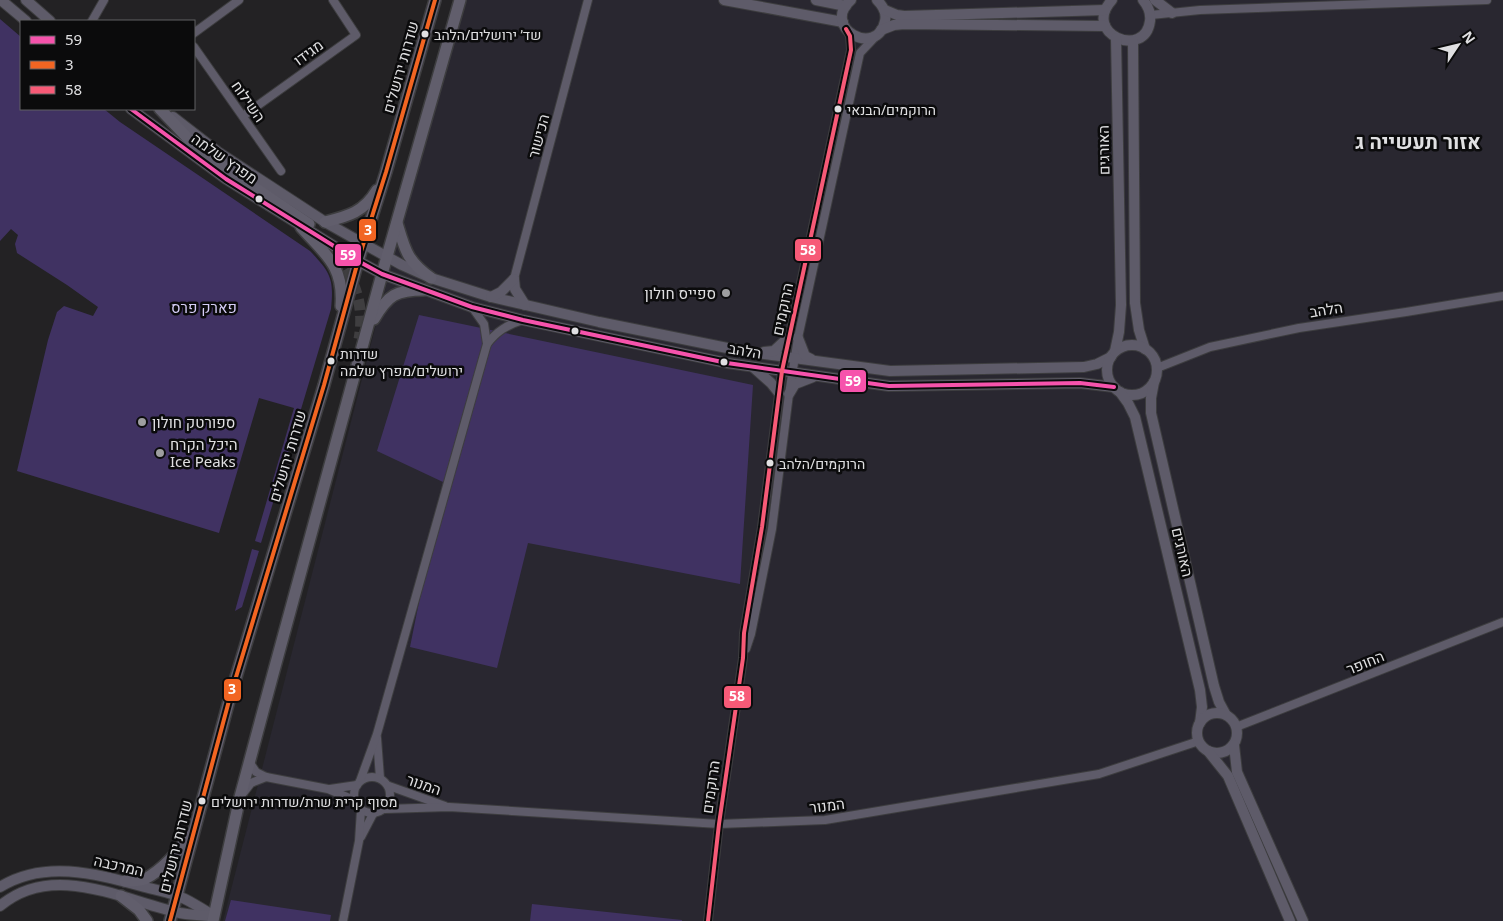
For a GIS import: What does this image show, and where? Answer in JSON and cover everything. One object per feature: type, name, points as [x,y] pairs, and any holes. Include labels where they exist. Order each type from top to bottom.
[{"type":"main road","name":"שדרות ירושלים","points":[[172,916],[230,697],[338,336],[358,261],[386,172],[435,0]]},
{"type":"main road","points":[[214,919],[240,797],[362,354],[382,274],[460,1]]},
{"type":"main road","points":[[162,110],[200,151],[305,225],[338,272],[342,294],[338,336]]},
{"type":"main road","points":[[325,222],[354,214],[365,206],[376,192],[386,172]]},
{"type":"main road","points":[[397,223],[411,261],[431,278]]},
{"type":"main road","points":[[362,354],[379,310],[393,295],[408,290],[424,290]]},
{"type":"main road","points":[[312,530],[327,450],[359,339]]},
{"type":"main road","points":[[125,882],[144,879],[156,872],[174,856],[193,834]]},
{"type":"main road","points":[[120,896],[139,910],[147,921]]},
{"type":"street","points":[[1,0],[25,20]]},
{"type":"street","points":[[26,0],[49,20]]},
{"type":"street","points":[[93,20],[104,0]]},
{"type":"street","points":[[195,32],[238,0]]},
{"type":"street","name":"מגידו","points":[[243,116],[356,35],[333,0]]},
{"type":"street","name":"הכישור","points":[[514,279],[588,0]]},
{"type":"street","points":[[724,0],[844,25],[856,37],[863,39],[894,25],[904,24],[1105,26]]},
{"type":"street","points":[[816,0],[849,3],[843,13],[844,25]]},
{"type":"street","points":[[877,0],[885,10],[904,16],[1105,10]]},
{"type":"street","points":[[1112,0],[1105,10],[1105,26],[1116,38],[1124,41],[1133,41],[1146,32],[1151,16],[1147,0]]},
{"type":"street","points":[[1147,0],[1172,13]]},
{"type":"street","points":[[1151,16],[1200,10],[1487,0]]},
{"type":"street","points":[[878,33],[886,17],[885,10]]},
{"type":"street","name":"הרוקמים","points":[[708,921],[719,824],[743,658],[751,634],[772,529],[787,371],[851,50],[850,36],[844,25]]},
{"type":"street","name":"הרוקמים","points":[[794,337],[860,53],[878,33]]},
{"type":"street","name":"האורגים","points":[[1113,354],[1120,332],[1121,305],[1116,38]]},
{"type":"street","name":"האורגים","points":[[1133,41],[1135,303],[1138,330],[1145,349]]},
{"type":"street","name":"השילוח","points":[[195,48],[281,171]]},
{"type":"street","name":"מפרץ שלמה","points":[[132,110],[226,179],[305,225],[358,261],[382,274]]},
{"type":"street","name":"מפרץ שלמה","points":[[162,110],[218,152],[325,222],[388,257]]},
{"type":"street","name":"הלהב","points":[[388,257],[431,278],[491,298],[599,322],[758,353],[814,361],[890,371],[1084,367],[1097,364],[1113,354]]},
{"type":"street","name":"הלהב","points":[[382,274],[472,307],[523,320],[727,363],[889,386],[1080,384],[1117,389]]},
{"type":"street","points":[[491,298],[501,292],[514,279]]},
{"type":"street","points":[[514,279],[515,289],[525,305]]},
{"type":"street","name":"הלהב","points":[[1157,368],[1210,347],[1299,328],[1503,296]]},
{"type":"street","points":[[472,307],[484,324],[487,344]]},
{"type":"street","points":[[354,800],[358,783],[377,734],[487,344],[501,329],[523,320]]},
{"type":"street","points":[[758,353],[774,351],[794,337],[805,356],[814,361]]},
{"type":"street","points":[[1133,345],[1145,349],[1155,360],[1157,368],[1154,382],[1145,392],[1139,394],[1133,395],[1117,389],[1110,382],[1107,370],[1113,354],[1120,348],[1133,345]]},
{"type":"street","points":[[752,366],[784,394],[795,384],[814,376]]},
{"type":"street","name":"האורגים","points":[[1154,382],[1151,413],[1214,686],[1226,715]]},
{"type":"street","name":"האורגים","points":[[1117,389],[1128,403],[1135,417],[1200,690],[1202,707],[1200,723]]},
{"type":"street","name":"החופר","points":[[1236,727],[1503,622]]},
{"type":"street","points":[[1290,921],[1228,776],[1199,740],[1197,734],[1200,723],[1205,717],[1212,714],[1226,715],[1234,722],[1236,739],[1234,745],[1238,772],[1303,921]]},
{"type":"street","points":[[377,734],[380,778]]},
{"type":"street","name":"המנור","points":[[385,809],[450,807],[719,824],[825,820],[1099,774],[1199,740]]},
{"type":"street","points":[[1208,751],[1218,753],[1227,751],[1234,745]]},
{"type":"street","points":[[250,763],[256,772],[266,777],[328,789],[354,800],[361,810],[373,814]]},
{"type":"street","points":[[328,789],[358,783],[370,776],[380,778],[389,786],[390,798],[385,809],[373,814],[359,841]]},
{"type":"street","points":[[240,797],[251,783],[266,777]]},
{"type":"street","name":"המנור","points":[[389,786],[450,807]]},
{"type":"street","points":[[342,921],[359,841],[361,810]]},
{"type":"street","name":"המרכבה","points":[[0,887],[27,875],[56,870],[93,874],[178,896],[214,919]]},
{"type":"street","name":"המרכבה","points":[[0,906],[13,897],[29,890],[53,885],[69,885],[92,888],[120,896],[172,916],[179,912],[214,919]]},
{"type":"shaded area","points":[[466,0],[1503,0],[1503,921],[223,921],[402,223]]},
{"type":"green space","name":"פארק פרס","points":[[0,19],[20,36],[20,110],[105,110],[120,122],[310,251],[323,265],[330,277],[332,290],[331,309],[261,543],[255,541],[294,408],[259,398],[219,533],[17,471],[48,340],[57,312],[64,306],[93,316],[98,307],[17,253],[15,244],[18,235],[11,229],[0,241]]},
{"type":"green space","points":[[419,315],[753,385],[740,584],[528,543],[497,668],[410,647],[443,482],[377,451]]},
{"type":"green space","points":[[252,549],[259,551],[242,607],[235,611]]},
{"type":"green space","points":[[231,900],[331,915],[330,921],[225,921]]},
{"type":"green space","points":[[532,904],[682,920],[682,921],[530,921]]},
{"type":"tunnel","points":[[327,242],[350,275],[355,287],[360,312],[359,339]]},
{"type":"transit line","name":"3","points":[[170,921],[230,697],[324,385],[358,261],[386,172],[435,0]]},
{"type":"transit line","name":"58","points":[[708,921],[719,824],[743,658],[744,633],[762,527],[782,371],[851,50],[850,36],[846,29]]},
{"type":"transit line","name":"59","points":[[132,110],[226,179],[358,261],[382,274],[472,307],[523,320],[727,363],[889,386],[1080,383],[1114,387]]},
{"type":"place","name":"שד׳ ירושלים/הלהב","points":[[425,34]]},
{"type":"place","name":"הרוקמים/הבנאי","points":[[838,109]]},
{"type":"place","name":"ספייס חולון","points":[[726,293]]},
{"type":"place","name":"שדרות ירושלים/מפרץ שלמה","points":[[331,361]]},
{"type":"place","name":"ספורטק חולון","points":[[142,422]]},
{"type":"place","name":"היכל הקרח Ice Peaks","points":[[160,453]]},
{"type":"place","name":"הרוקמים/הלהב","points":[[770,463]]},
{"type":"place","name":"מסוף קרית שרת/שדרות ירושלים","points":[[202,801]]},
{"type":"district","name":"אזור תעשייה ג","points":[[1418,141]]}]
